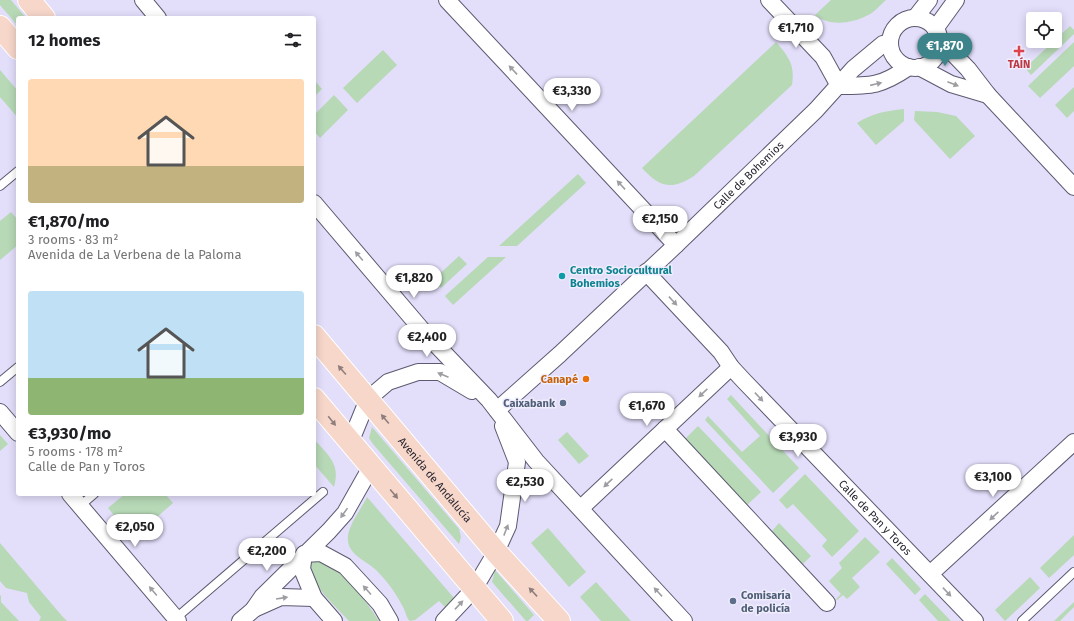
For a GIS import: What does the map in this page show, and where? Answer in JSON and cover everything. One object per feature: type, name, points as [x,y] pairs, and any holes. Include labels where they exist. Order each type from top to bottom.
[{"type":"main road","points":[[29,0],[42,16]]},
{"type":"main road","points":[[0,27],[16,46]]},
{"type":"main road","name":"Avenida de Andalucía","points":[[316,338],[496,552],[559,621]]},
{"type":"main road","points":[[316,401],[502,621]]},
{"type":"street","points":[[143,0],[156,16]]},
{"type":"street","points":[[447,0],[676,244]]},
{"type":"street","points":[[769,0],[823,57],[839,86],[867,86],[884,82],[914,67],[924,66],[931,62],[936,56],[939,48],[938,34],[956,0]]},
{"type":"street","points":[[915,18],[929,0]]},
{"type":"street","points":[[988,95],[951,84],[914,67],[901,64],[891,51],[891,34],[902,22],[915,18],[926,21],[968,69],[988,95],[1074,187]]},
{"type":"street","name":"Calle de Bohemios","points":[[493,405],[560,354],[816,110],[854,69],[883,44],[890,43]]},
{"type":"street","points":[[316,205],[423,331],[493,405],[536,461],[684,621]]},
{"type":"street","name":"Calle de Pan y Toros","points":[[646,272],[721,352],[731,367],[974,621]]},
{"type":"street","points":[[581,508],[731,367]]},
{"type":"street","points":[[350,443],[368,399],[388,382],[418,372],[440,372],[493,405],[517,462],[508,526],[496,552],[474,589],[444,621]]},
{"type":"street","points":[[0,412],[16,431]]},
{"type":"street","points":[[665,429],[827,603]]},
{"type":"street","points":[[930,574],[1074,442]]},
{"type":"street","points":[[240,621],[345,513],[371,467]]},
{"type":"street","points":[[75,500],[177,620]]},
{"type":"street","points":[[304,554],[321,552],[346,566],[380,604],[390,621]]},
{"type":"street","points":[[304,554],[302,569],[314,598],[334,621]]},
{"type":"street","points":[[252,610],[281,597],[314,598]]},
{"type":"lane","points":[[0,186],[16,173]]},
{"type":"lane","points":[[0,382],[16,369]]},
{"type":"lane","points":[[177,620],[323,492]]},
{"type":"lane","points":[[75,500],[88,496]]},
{"type":"lane","points":[[1022,621],[1074,572]]},
{"type":"green space","points":[[0,0],[11,0],[24,16],[16,16],[16,24],[0,5]]},
{"type":"green space","points":[[831,0],[886,0],[869,15],[854,21],[840,23],[826,21],[815,15]]},
{"type":"green space","points":[[1070,26],[1074,30],[1074,34],[1062,45],[1062,33]]},
{"type":"green space","points":[[776,42],[788,57],[792,67],[792,85],[694,176],[673,185],[666,185],[648,175],[642,168]]},
{"type":"green space","points":[[1074,42],[1074,66],[1040,98],[1028,86]]},
{"type":"green space","points":[[1046,48],[1059,48],[1031,75],[1025,68]]},
{"type":"green space","points":[[383,50],[397,65],[357,103],[343,88]]},
{"type":"green space","points":[[0,70],[16,89],[16,116],[0,97]]},
{"type":"green space","points":[[316,82],[322,89],[316,95]]},
{"type":"green space","points":[[1074,87],[1074,111],[1067,118],[1055,105]]},
{"type":"green space","points":[[334,95],[348,110],[320,138],[316,133],[316,113]]},
{"type":"green space","points":[[904,109],[904,121],[876,145],[857,123],[879,113]]},
{"type":"green space","points":[[915,111],[937,112],[956,116],[975,136],[950,159],[914,120]]},
{"type":"green space","points":[[578,174],[586,183],[517,246],[499,246]]},
{"type":"green space","points":[[11,212],[16,218],[16,247],[0,260],[0,221]]},
{"type":"green space","points":[[459,256],[467,264],[441,288],[433,280]]},
{"type":"green space","points":[[488,257],[506,257],[453,305],[445,296]]},
{"type":"green space","points":[[731,395],[799,468],[773,493],[705,420],[708,416],[742,452],[760,436],[727,399]]},
{"type":"green space","points":[[698,426],[761,492],[747,505],[684,440]]},
{"type":"green space","points":[[372,427],[459,529],[461,537],[459,544],[373,444],[369,438]]},
{"type":"green space","points":[[567,432],[589,456],[579,464],[558,440]]},
{"type":"green space","points":[[0,435],[8,444],[0,451]]},
{"type":"green space","points":[[316,441],[332,460],[336,472],[334,487],[316,466]]},
{"type":"green space","points":[[805,474],[859,531],[832,557],[822,546],[827,540],[793,504],[787,509],[779,500]]},
{"type":"green space","points":[[123,496],[167,496],[173,503],[133,538],[108,508]]},
{"type":"green space","points":[[367,497],[454,598],[445,607],[439,601],[415,620],[410,621],[398,598],[385,580],[378,572],[358,557],[350,548],[348,543],[349,531]]},
{"type":"green space","points":[[779,523],[811,556],[803,564],[772,531]]},
{"type":"green space","points":[[548,528],[586,572],[569,587],[531,543]]},
{"type":"green space","points":[[1074,535],[1074,555],[1049,578],[1040,568]]},
{"type":"green space","points":[[865,537],[880,552],[852,578],[860,587],[847,599],[843,595],[837,600],[836,599],[841,594],[829,581],[842,568],[839,563]]},
{"type":"green space","points":[[0,543],[67,621],[39,621],[41,617],[29,602],[27,593],[6,588],[0,581]]},
{"type":"green space","points":[[892,558],[921,589],[915,595],[886,564]]},
{"type":"green space","points":[[317,561],[327,564],[344,577],[360,594],[379,621],[349,621],[326,597],[312,577],[310,571],[311,562]]},
{"type":"green space","points":[[495,570],[534,615],[528,621],[526,621],[492,582]]},
{"type":"green space","points":[[1030,577],[1040,588],[1005,621],[995,610]]},
{"type":"green space","points":[[596,582],[631,621],[601,621],[580,597]]},
{"type":"green space","points":[[925,594],[951,621],[938,621],[919,600]]},
{"type":"green space","points":[[0,595],[1,602],[19,621],[0,621]]},
{"type":"green space","points":[[1074,602],[1074,607],[1060,621],[1054,621]]},
{"type":"place","name":"TAÍN","points":[[1019,51]]},
{"type":"place","name":"Centro Sociocultural Bohemios","points":[[562,276]]},
{"type":"place","name":"Canapé","points":[[586,379]]},
{"type":"place","name":"Caixabank","points":[[563,403]]},
{"type":"place","name":"Comisaría de policía","points":[[733,601]]}]
